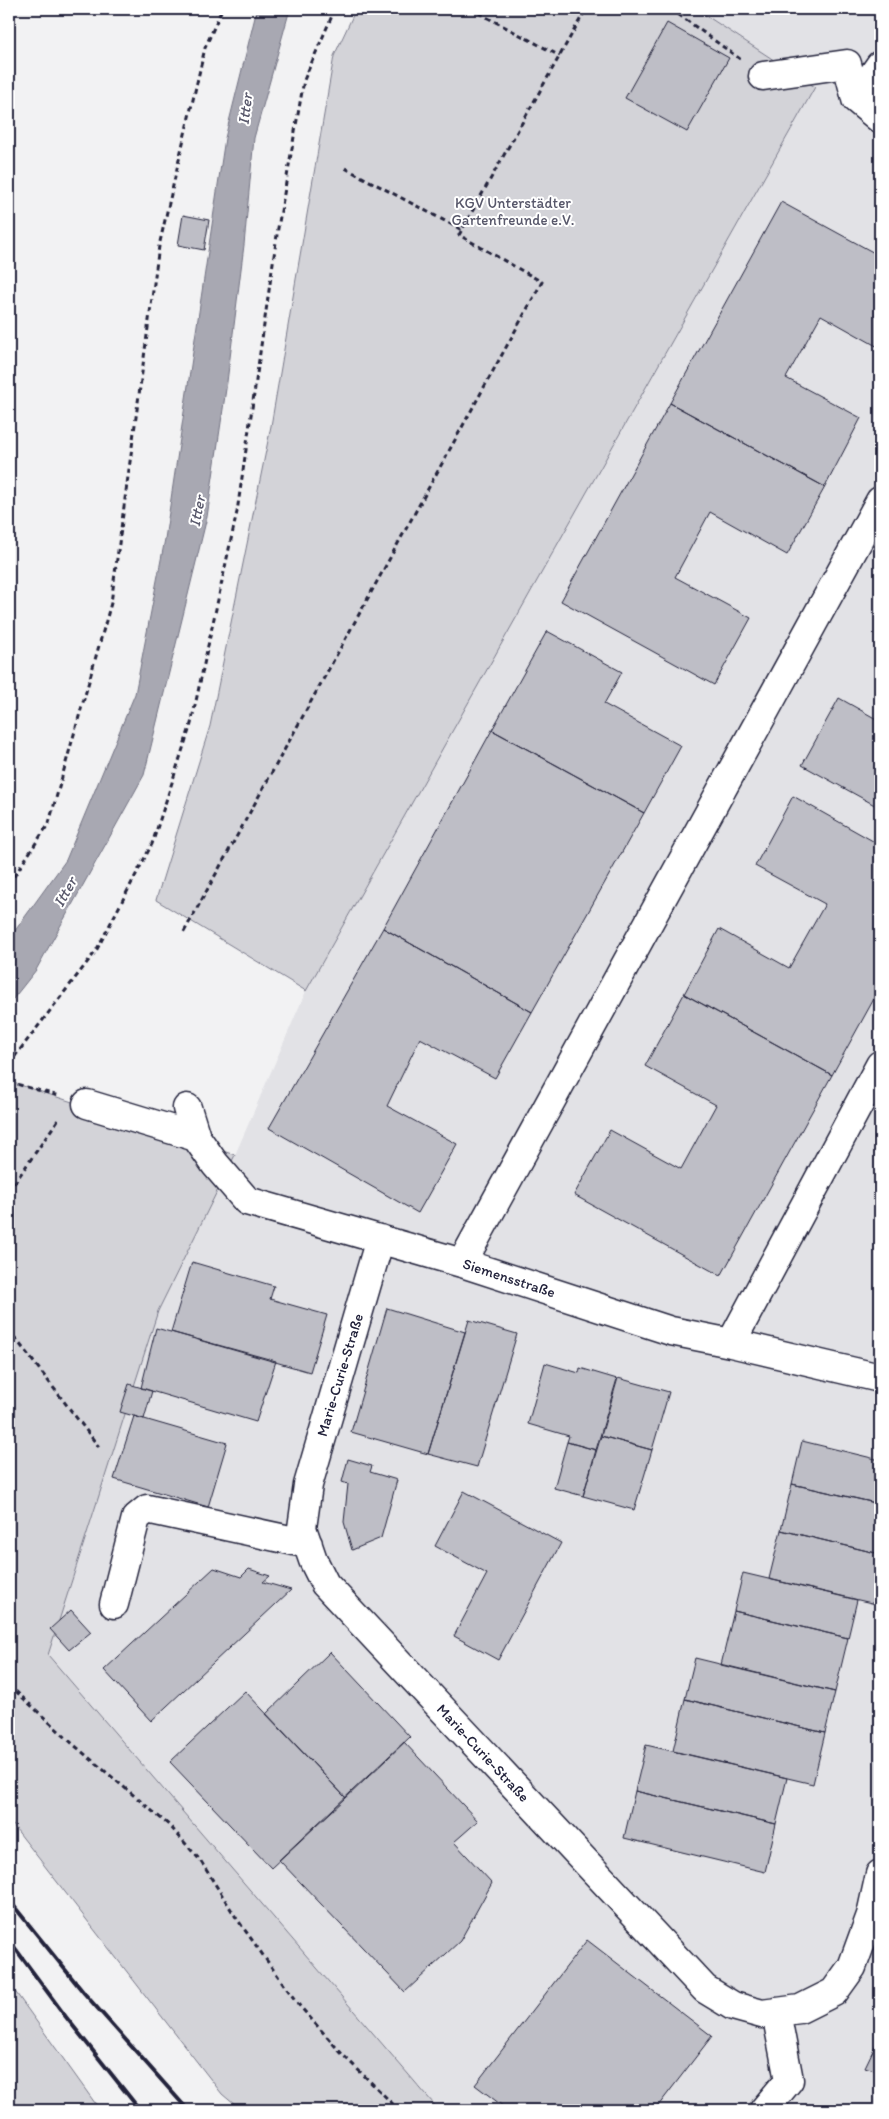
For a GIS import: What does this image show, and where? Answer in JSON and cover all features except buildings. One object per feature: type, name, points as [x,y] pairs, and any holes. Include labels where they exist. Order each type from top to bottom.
[{"type":"street","points":[[763,76],[847,64],[856,99],[880,119]]},
{"type":"street","points":[[856,99],[880,65]]},
{"type":"street","points":[[462,1263],[880,501]]},
{"type":"street","points":[[731,1343],[880,1065]]},
{"type":"street","points":[[79,1102],[196,1136]]},
{"type":"street","name":"Siemensstraße","points":[[187,1108],[196,1136],[215,1164],[247,1201],[462,1263],[671,1331],[880,1378]]},
{"type":"street","name":"Marie-Curie-Straße","points":[[380,1239],[308,1485],[302,1528],[313,1560],[325,1584],[705,1990],[733,2006],[762,2014],[800,2009],[834,1992],[852,1967],[871,1915],[880,1874]]},
{"type":"street","points":[[114,1604],[136,1518],[147,1509],[308,1544]]},
{"type":"street","points":[[764,2110],[790,2080],[776,2012]]},
{"type":"path","points":[[9,884],[49,823],[111,603],[159,246],[205,48],[222,9]]},
{"type":"path","points":[[9,1064],[96,951],[152,844],[188,733],[237,512],[278,228],[304,80],[335,9]]},
{"type":"path","points":[[471,9],[560,56]]},
{"type":"path","points":[[184,932],[542,282],[459,235],[586,9]]},
{"type":"path","points":[[671,9],[763,76]]},
{"type":"path","points":[[345,168],[462,230]]},
{"type":"path","points":[[9,1082],[79,1102],[9,1191]]},
{"type":"path","points":[[9,1330],[99,1447]]},
{"type":"path","points":[[9,1685],[74,1745],[170,1826],[200,1860],[237,1919],[298,2004],[342,2054],[399,2110]]},
{"type":"shaded area","points":[[696,9],[880,9],[880,2110],[439,2110],[48,1655],[158,1311],[235,1155],[306,991],[815,87]]},
{"type":"green space","name":"KGV Unterstädter Gartenfreunde e.V.","points":[[356,9],[696,9],[815,87],[306,991],[156,900],[210,726],[271,426],[334,56]]},
{"type":"green space","points":[[14,1083],[235,1155],[158,1311],[48,1655],[439,2110],[241,2110],[222,2094],[9,1820],[9,1089]]},
{"type":"green space","points":[[9,1983],[100,2110],[9,2110]]},
{"type":"water","name":"Itter","points":[[257,9],[290,9],[254,138],[244,245],[227,382],[207,517],[144,775],[36,970],[9,1004],[9,939],[66,860],[135,694],[165,539],[225,138]]},
{"type":"railway","points":[[9,1900],[84,1993],[188,2110]]},
{"type":"railway","points":[[9,1940],[66,2017],[140,2110]]}]
